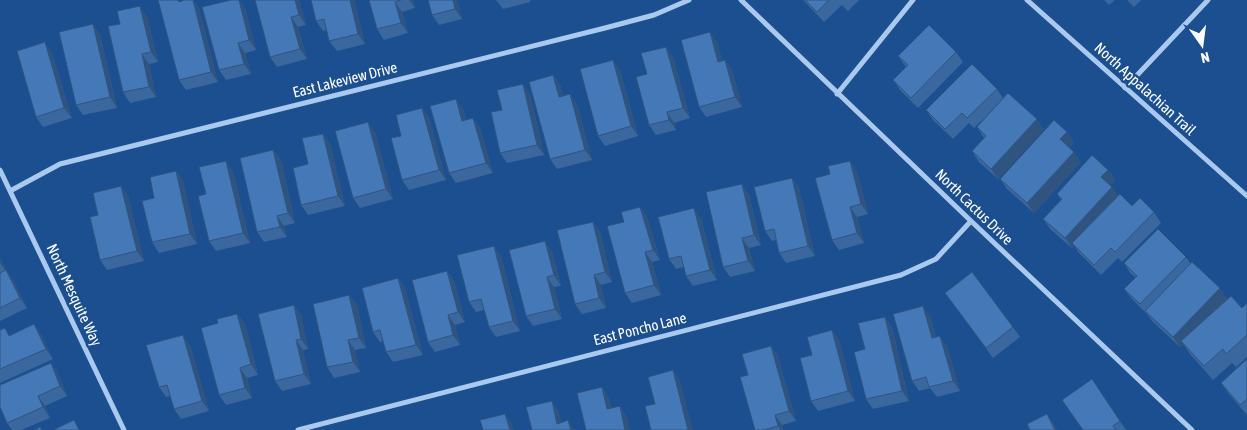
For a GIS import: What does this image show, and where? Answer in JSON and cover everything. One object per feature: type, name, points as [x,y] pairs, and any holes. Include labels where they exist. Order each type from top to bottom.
[{"type":"street","name":"East Lakeview Drive","points":[[10,191],[60,164],[605,28],[654,14],[689,0]]},
{"type":"street","name":"North Cactus Drive","points":[[741,0],[970,222],[1192,430]]},
{"type":"street","points":[[837,94],[914,0]]},
{"type":"street","name":"North Appalachian Trail","points":[[1027,0],[1247,196]]},
{"type":"street","points":[[1125,88],[1208,0]]},
{"type":"street","name":"North Mesquite Way","points":[[0,170],[124,430]]},
{"type":"street","name":"East Poncho Lane","points":[[298,430],[901,275],[936,259],[970,222]]},
{"type":"building","points":[[158,0],[178,0],[179,2],[193,0],[211,72],[179,80]]},
{"type":"building","points":[[239,0],[249,40],[238,43],[244,64],[219,70],[202,7]]},
{"type":"building","points":[[255,0],[295,0],[299,15],[291,17],[300,49],[270,57]]},
{"type":"building","points":[[311,0],[350,0],[358,34],[329,41],[324,19],[316,21]]},
{"type":"building","points":[[369,0],[401,0],[395,2],[401,23],[377,29]]},
{"type":"building","points":[[428,0],[453,0],[455,9],[432,15]]},
{"type":"building","points":[[805,0],[829,0],[817,12]]},
{"type":"building","points":[[140,6],[151,52],[142,54],[149,87],[123,92],[108,26],[120,24],[117,11]]},
{"type":"building","points":[[93,24],[110,97],[76,105],[59,32]]},
{"type":"building","points":[[929,25],[956,52],[911,98],[893,80],[908,65],[898,56]]},
{"type":"building","points":[[710,32],[718,62],[725,60],[735,97],[699,107],[681,40]]},
{"type":"building","points":[[45,42],[64,108],[36,117],[17,51]]},
{"type":"building","points":[[666,47],[683,108],[667,112],[669,120],[649,125],[636,77],[647,74],[641,53]]},
{"type":"building","points":[[613,60],[631,126],[598,136],[580,69]]},
{"type":"building","points":[[972,64],[997,89],[967,118],[962,113],[945,129],[926,110]]},
{"type":"building","points":[[553,75],[559,97],[570,94],[585,150],[550,159],[529,82]]},
{"type":"building","points":[[523,84],[537,145],[500,153],[491,112],[502,110],[497,90]]},
{"type":"building","points":[[1008,93],[1037,119],[991,169],[972,151],[986,136],[977,127]]},
{"type":"building","points":[[456,99],[462,121],[473,118],[486,163],[449,173],[430,106]]},
{"type":"building","points":[[422,108],[439,170],[402,180],[391,138],[401,136],[396,115]]},
{"type":"building","points":[[1054,120],[1067,132],[1060,139],[1074,152],[1027,203],[1000,179]]},
{"type":"building","points":[[368,122],[386,189],[353,198],[335,131]]},
{"type":"building","points":[[323,134],[338,196],[301,205],[293,168],[308,164],[302,138]]},
{"type":"building","points":[[273,150],[288,213],[277,216],[280,227],[257,232],[240,158]]},
{"type":"building","points":[[1092,155],[1108,170],[1101,177],[1112,187],[1065,238],[1043,219],[1062,199],[1057,194]]},
{"type":"building","points":[[226,161],[243,233],[209,241],[198,196],[206,194],[199,167]]},
{"type":"building","points":[[850,161],[861,204],[850,207],[857,233],[832,240],[815,178],[830,174],[828,166]]},
{"type":"building","points":[[176,171],[190,234],[152,242],[142,201],[154,198],[150,177]]},
{"type":"building","points":[[792,178],[808,246],[779,253],[774,229],[765,231],[754,187]]},
{"type":"building","points":[[742,184],[754,235],[742,238],[748,261],[723,267],[706,192]]},
{"type":"building","points":[[121,186],[137,251],[100,260],[90,217],[98,215],[93,193]]},
{"type":"building","points":[[1120,194],[1132,206],[1140,198],[1154,212],[1115,252],[1111,248],[1094,265],[1072,243]]},
{"type":"building","points":[[640,207],[653,250],[645,252],[654,285],[625,293],[607,226],[624,222],[621,212]]},
{"type":"building","points":[[694,208],[710,270],[686,276],[681,256],[669,259],[658,217]]},
{"type":"building","points":[[593,222],[605,272],[594,275],[599,298],[575,304],[557,230]]},
{"type":"building","points":[[1158,229],[1186,257],[1140,304],[1124,289],[1137,276],[1124,263]]},
{"type":"building","points":[[545,241],[554,275],[547,277],[555,309],[526,316],[509,250]]},
{"type":"building","points":[[494,246],[513,321],[489,327],[481,299],[469,302],[457,255]]},
{"type":"building","points":[[1192,262],[1220,288],[1173,337],[1145,311]]},
{"type":"building","points":[[6,270],[20,298],[0,308],[0,273]]},
{"type":"building","points":[[447,271],[458,312],[448,315],[453,335],[428,342],[412,280]]},
{"type":"building","points":[[972,272],[1013,327],[986,348],[945,293]]},
{"type":"building","points":[[398,278],[416,345],[386,352],[380,330],[373,332],[362,288]]},
{"type":"building","points":[[349,295],[359,338],[348,340],[353,362],[327,367],[313,304]]},
{"type":"building","points":[[1231,296],[1242,308],[1247,303],[1247,335],[1226,354],[1223,349],[1204,366],[1181,341]]},
{"type":"building","points":[[294,305],[301,339],[296,340],[304,374],[275,381],[258,314]]},
{"type":"building","points":[[923,306],[932,338],[940,336],[953,381],[929,387],[926,377],[912,381],[893,314]]},
{"type":"building","points":[[237,314],[251,364],[240,368],[245,388],[219,395],[201,328],[218,323],[217,319]]},
{"type":"building","points":[[885,317],[902,391],[866,399],[854,352],[865,349],[858,323]]},
{"type":"building","points":[[34,324],[46,349],[0,369],[0,330],[5,328],[9,336]]},
{"type":"building","points":[[832,330],[848,391],[811,401],[800,358],[812,355],[807,337]]},
{"type":"building","points":[[183,335],[202,401],[174,409],[167,385],[159,387],[146,345]]},
{"type":"building","points":[[771,346],[789,411],[775,415],[778,426],[755,430],[740,377],[748,375],[742,354]]},
{"type":"building","points":[[1247,359],[1247,399],[1240,405],[1221,383]]},
{"type":"building","points":[[51,363],[60,386],[38,396],[43,407],[7,423],[0,407],[0,385]]},
{"type":"building","points":[[673,370],[688,430],[651,430],[645,406],[655,404],[648,377]]},
{"type":"building","points":[[1092,379],[1120,421],[1113,426],[1116,430],[1083,430],[1062,400]]},
{"type":"building","points":[[602,387],[607,409],[620,406],[625,430],[586,430],[577,393]]},
{"type":"building","points":[[552,401],[557,424],[568,420],[571,430],[532,430],[526,407]]},
{"type":"building","points":[[505,414],[510,430],[483,430],[480,420]]},
{"type":"building","points":[[1047,414],[1055,430],[1030,430],[1027,424]]},
{"type":"building","points":[[74,420],[79,430],[53,430]]}]
